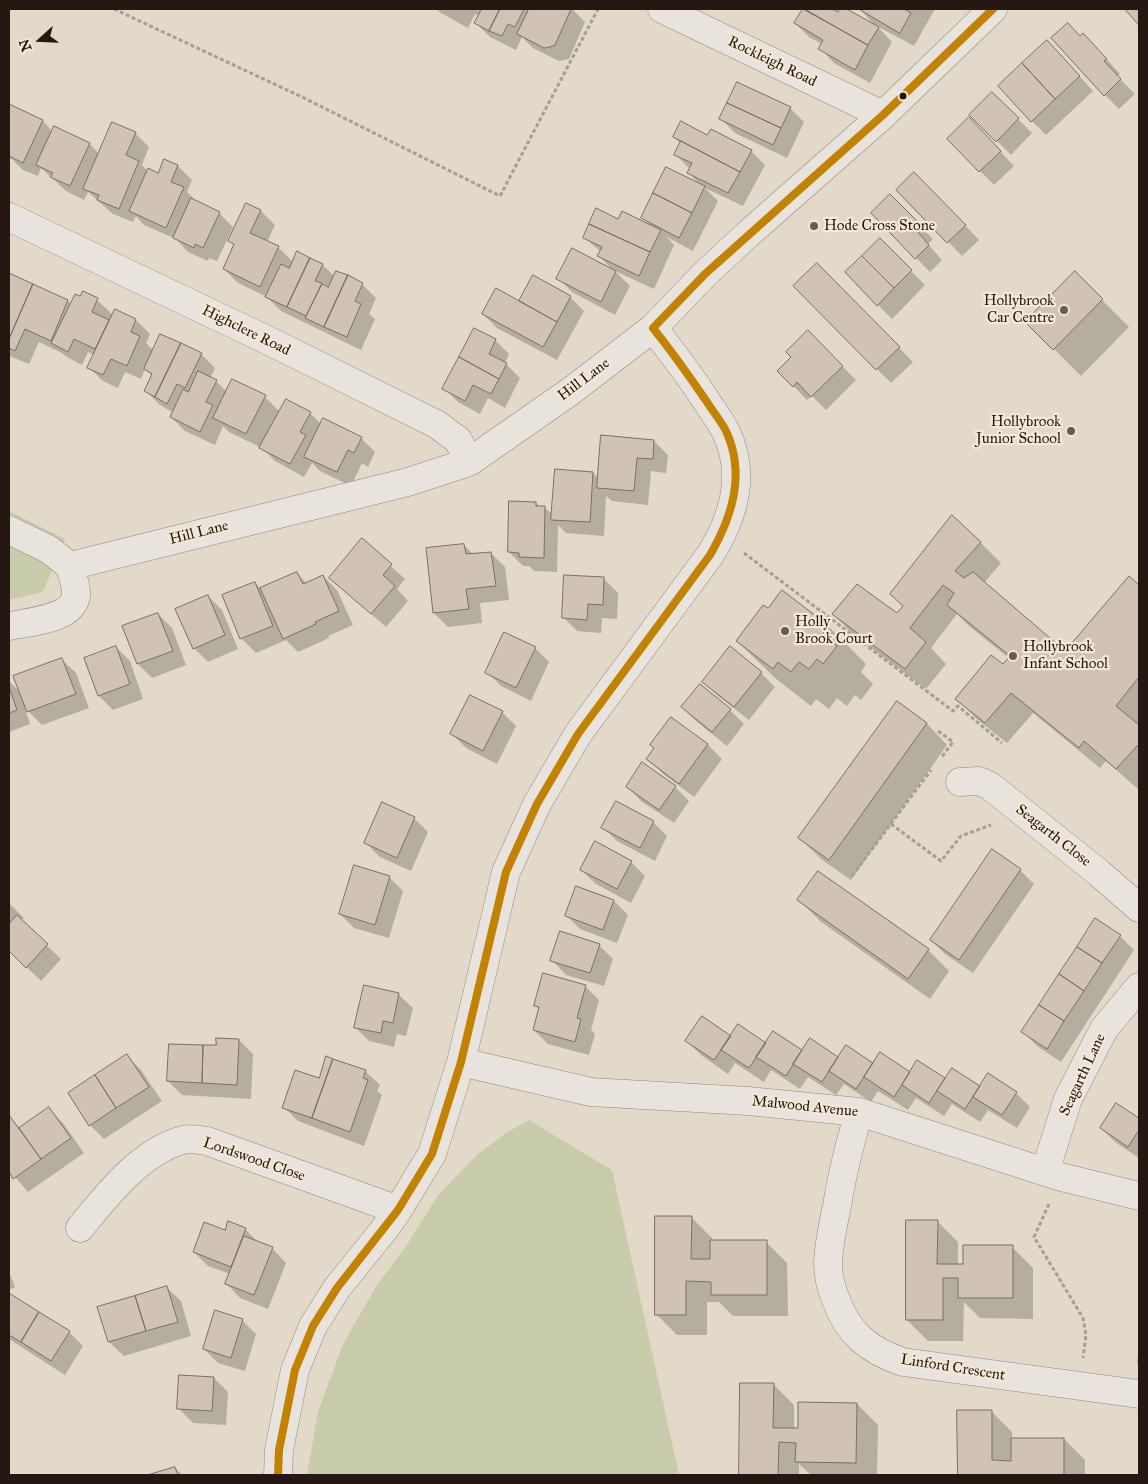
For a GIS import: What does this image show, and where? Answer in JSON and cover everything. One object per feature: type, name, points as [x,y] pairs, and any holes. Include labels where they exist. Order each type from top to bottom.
[{"type":"street","name":"Rockleigh Road","points":[[662,9],[883,115]]},
{"type":"street","name":"Hill Lane","points":[[70,566],[408,482],[469,462],[571,391],[653,328],[705,274],[883,115],[993,9]]},
{"type":"street","name":"Highclere Road","points":[[9,217],[259,336],[436,424],[458,440],[469,462]]},
{"type":"street","points":[[278,1475],[279,1450],[296,1370],[313,1326],[336,1288],[398,1210],[432,1154],[461,1062],[506,872],[537,804],[578,734],[710,555],[723,535],[730,516],[737,475],[733,450],[725,431],[688,372],[653,328]]},
{"type":"street","points":[[9,530],[48,549],[70,566],[76,595],[72,606],[64,613],[50,618],[9,626]]},
{"type":"street","name":"Seagarth Close","points":[[960,782],[979,781],[990,786],[1099,873],[1139,908]]},
{"type":"street","name":"Seagarth Lane","points":[[1053,1174],[1068,1099],[1104,1029],[1139,987]]},
{"type":"street","name":"Malwood Avenue","points":[[461,1062],[591,1092],[748,1101],[859,1112],[1053,1174],[1139,1196]]},
{"type":"street","name":"Linford Crescent","points":[[859,1112],[842,1174],[830,1240],[828,1264],[830,1286],[838,1307],[850,1329],[866,1344],[884,1356],[903,1362],[1139,1394]]},
{"type":"street","name":"Lordswood Close","points":[[80,1228],[108,1195],[153,1153],[185,1139],[207,1141],[398,1210]]},
{"type":"path","points":[[114,9],[302,98],[500,196],[598,9]]},
{"type":"path","points":[[723,535],[750,558],[953,711],[958,706],[1002,743]]},
{"type":"path","points":[[852,876],[953,742],[938,731]]},
{"type":"path","points":[[891,824],[941,861],[961,836],[996,823]]},
{"type":"path","points":[[1053,1174],[1034,1237],[1083,1318],[1086,1335],[1079,1386]]},
{"type":"green space","points":[[9,511],[65,539],[43,592],[9,600]]},
{"type":"green space","points":[[529,1120],[612,1170],[679,1475],[307,1475],[318,1412],[343,1344],[377,1285],[405,1248],[438,1195],[478,1154],[506,1133]]},
{"type":"building","points":[[479,9],[500,9],[489,31],[474,23],[481,10]]},
{"type":"building","points":[[500,9],[524,9],[515,27],[508,24],[502,36],[489,31]]},
{"type":"building","points":[[529,9],[571,9],[555,45],[544,48],[517,34]]},
{"type":"building","points":[[803,9],[868,45],[855,70],[818,49],[823,40],[794,23]]},
{"type":"building","points":[[805,9],[832,9],[838,12],[839,9],[847,9],[879,27],[868,45]]},
{"type":"building","points":[[859,9],[904,9],[911,13],[900,33]]},
{"type":"building","points":[[1125,9],[1139,9],[1139,25]]},
{"type":"building","points":[[1068,23],[1080,36],[1083,33],[1107,59],[1104,61],[1121,79],[1104,96],[1051,38]]},
{"type":"building","points":[[1047,40],[1080,76],[1055,99],[1022,63]]},
{"type":"building","points":[[1022,63],[1055,99],[1031,122],[998,86]]},
{"type":"building","points":[[737,82],[791,107],[781,128],[727,103]]},
{"type":"building","points":[[992,92],[1019,118],[996,142],[969,115]]},
{"type":"building","points":[[727,103],[781,128],[773,145],[719,119]]},
{"type":"building","points":[[9,104],[43,120],[23,163],[9,156]]},
{"type":"building","points":[[969,117],[1001,151],[979,172],[947,139]]},
{"type":"building","points":[[681,121],[707,135],[711,129],[752,150],[740,172],[673,137]]},
{"type":"building","points":[[112,122],[136,132],[126,155],[139,161],[119,209],[97,200],[99,195],[83,189]]},
{"type":"building","points":[[54,126],[90,143],[70,186],[50,177],[53,173],[36,165]]},
{"type":"building","points":[[681,141],[740,172],[728,193],[687,173],[692,163],[674,155]]},
{"type":"building","points":[[164,159],[178,165],[171,182],[184,187],[166,228],[129,211],[148,168],[158,173]]},
{"type":"building","points":[[666,167],[705,186],[692,213],[653,193]]},
{"type":"building","points":[[914,172],[966,225],[947,243],[896,190]]},
{"type":"building","points":[[653,193],[692,213],[679,238],[641,218]]},
{"type":"building","points":[[890,194],[920,224],[915,229],[929,245],[915,259],[871,213]]},
{"type":"building","points":[[191,198],[220,212],[203,248],[195,244],[194,248],[173,238]]},
{"type":"building","points":[[246,203],[261,210],[250,233],[279,246],[260,287],[223,269],[234,244],[228,241]]},
{"type":"building","points":[[596,208],[618,219],[622,211],[661,230],[650,252],[589,224]]},
{"type":"building","points":[[589,224],[650,252],[639,276],[597,256],[602,247],[583,238]]},
{"type":"building","points":[[880,238],[912,270],[894,288],[862,256]]},
{"type":"building","points":[[572,248],[616,271],[601,302],[556,279]]},
{"type":"building","points":[[297,251],[310,258],[287,307],[265,297],[281,264],[289,268]]},
{"type":"building","points":[[862,256],[894,288],[877,306],[845,272]]},
{"type":"building","points":[[310,258],[323,264],[315,281],[322,283],[306,316],[287,307]]},
{"type":"building","points":[[817,263],[900,347],[876,370],[793,286]]},
{"type":"building","points":[[336,271],[348,275],[324,327],[305,318],[322,284],[328,287]]},
{"type":"building","name":"Hollybrook Car Centre","points":[[1075,271],[1103,299],[1053,350],[1025,322]]},
{"type":"building","points":[[9,273],[33,284],[9,339]]},
{"type":"building","points":[[348,275],[363,283],[355,301],[361,304],[347,337],[324,327]]},
{"type":"building","points":[[533,275],[571,296],[557,322],[519,301]]},
{"type":"building","points":[[33,284],[68,300],[51,341],[25,329],[15,351],[9,348],[9,339]]},
{"type":"building","points":[[496,288],[557,322],[543,347],[482,314]]},
{"type":"building","points":[[83,291],[98,298],[92,312],[109,320],[95,349],[74,339],[68,352],[51,343],[75,294],[80,296]]},
{"type":"building","points":[[115,309],[136,319],[131,332],[140,336],[127,366],[111,359],[103,375],[87,368]]},
{"type":"building","points":[[474,328],[496,339],[489,354],[507,363],[499,379],[459,357]]},
{"type":"building","points":[[808,330],[843,366],[811,397],[797,382],[793,387],[777,371],[791,357],[786,352]]},
{"type":"building","points":[[160,334],[181,343],[155,397],[144,391],[152,374],[144,369]]},
{"type":"building","points":[[181,343],[202,353],[185,388],[177,384],[167,404],[155,397]]},
{"type":"building","points":[[459,357],[499,379],[491,394],[473,385],[465,401],[442,389]]},
{"type":"building","points":[[198,371],[217,380],[206,402],[213,405],[200,432],[170,417],[183,389],[188,392]]},
{"type":"building","points":[[232,379],[266,395],[246,434],[213,418]]},
{"type":"building","points":[[286,399],[311,412],[300,432],[306,435],[290,464],[259,448]]},
{"type":"building","points":[[323,418],[362,437],[354,453],[348,450],[337,472],[304,457]]},
{"type":"building","points":[[601,435],[654,440],[653,459],[637,458],[634,491],[597,488]]},
{"type":"building","points":[[555,469],[593,472],[590,522],[551,520]]},
{"type":"building","points":[[509,501],[536,502],[536,506],[545,506],[544,558],[519,557],[519,553],[508,552]]},
{"type":"building","points":[[952,515],[981,542],[955,571],[964,578],[973,572],[1065,651],[1129,576],[1139,585],[1139,677],[1116,706],[1139,725],[1139,746],[1116,769],[1084,741],[1079,748],[1011,693],[985,723],[955,699],[991,655],[1003,664],[1010,656],[947,605],[954,593],[943,585],[910,628],[926,642],[905,669],[832,614],[857,584],[897,613],[903,606],[890,594]]},
{"type":"building","points":[[362,538],[392,564],[383,575],[395,586],[371,614],[329,578]]},
{"type":"building","points":[[464,544],[466,554],[491,552],[496,586],[466,589],[469,609],[433,613],[426,548]]},
{"type":"building","points":[[297,572],[303,584],[323,575],[339,611],[283,639],[260,588]]},
{"type":"building","points":[[564,575],[604,577],[603,605],[588,604],[587,620],[562,618]]},
{"type":"building","points":[[255,582],[273,626],[240,639],[222,595]]},
{"type":"building","name":"Holly Brook Court","points":[[782,590],[829,626],[822,635],[837,646],[823,664],[817,659],[809,669],[799,662],[791,672],[778,662],[773,669],[736,641],[763,605],[768,608]]},
{"type":"building","points":[[208,595],[225,635],[193,649],[175,609]]},
{"type":"building","points":[[158,613],[173,651],[137,664],[122,626]]},
{"type":"building","points":[[504,632],[536,647],[516,688],[485,673]]},
{"type":"building","points":[[116,646],[130,684],[98,696],[84,658]]},
{"type":"building","points":[[730,646],[762,672],[734,707],[702,682]]},
{"type":"building","points":[[62,658],[76,694],[27,712],[13,676]]},
{"type":"building","points":[[700,684],[731,709],[712,732],[681,707]]},
{"type":"building","points":[[9,687],[17,710],[9,713]]},
{"type":"building","points":[[470,695],[503,711],[483,751],[450,734]]},
{"type":"building","points":[[897,701],[927,723],[829,860],[798,838]]},
{"type":"building","points":[[671,717],[708,744],[679,784],[646,759],[654,748],[650,745]]},
{"type":"building","points":[[642,762],[676,786],[659,810],[626,787]]},
{"type":"building","points":[[616,801],[654,821],[640,848],[601,828]]},
{"type":"building","points":[[382,802],[415,817],[397,858],[364,843]]},
{"type":"building","points":[[595,841],[632,861],[617,889],[580,870]]},
{"type":"building","points":[[992,849],[1021,869],[959,960],[930,940]]},
{"type":"building","points":[[354,865],[390,876],[375,925],[339,914]]},
{"type":"building","points":[[818,871],[929,949],[908,979],[797,900]]},
{"type":"building","points":[[576,886],[614,900],[603,930],[565,916]]},
{"type":"building","points":[[17,915],[48,944],[26,968],[9,951],[9,924]]},
{"type":"building","points":[[1095,918],[1121,935],[1102,963],[1077,947]]},
{"type":"building","points":[[560,931],[600,944],[590,973],[550,961]]},
{"type":"building","points":[[1077,947],[1102,963],[1084,991],[1059,974]]},
{"type":"building","points":[[543,973],[586,985],[577,1018],[581,1019],[575,1042],[533,1030],[539,1007],[534,1006]]},
{"type":"building","points":[[1059,974],[1084,991],[1064,1021],[1039,1005]]},
{"type":"building","points":[[364,985],[399,993],[393,1023],[383,1021],[381,1033],[354,1028]]},
{"type":"building","points":[[1039,1005],[1064,1021],[1047,1049],[1021,1032]]},
{"type":"building","points":[[702,1016],[731,1036],[714,1060],[685,1041]]},
{"type":"building","points":[[738,1024],[766,1043],[749,1068],[721,1050]]},
{"type":"building","points":[[773,1031],[802,1050],[786,1076],[756,1057]]},
{"type":"building","points":[[216,1038],[239,1039],[237,1085],[202,1083],[203,1045],[216,1045]]},
{"type":"building","points":[[810,1038],[838,1057],[822,1082],[793,1064]]},
{"type":"building","points":[[169,1044],[203,1045],[202,1083],[167,1081]]},
{"type":"building","points":[[846,1045],[873,1063],[856,1089],[829,1071]]},
{"type":"building","points":[[880,1052],[910,1072],[894,1097],[864,1077]]},
{"type":"building","points":[[127,1054],[149,1087],[116,1108],[95,1075]]},
{"type":"building","points":[[326,1056],[333,1059],[312,1118],[282,1108],[295,1070],[319,1078]]},
{"type":"building","points":[[333,1059],[366,1070],[363,1078],[368,1080],[350,1132],[312,1118]]},
{"type":"building","points":[[917,1060],[945,1078],[929,1103],[902,1085]]},
{"type":"building","points":[[952,1068],[980,1086],[965,1109],[937,1091]]},
{"type":"building","points":[[988,1073],[1017,1092],[1002,1115],[973,1097]]},
{"type":"building","points":[[95,1075],[116,1108],[89,1126],[68,1093]]},
{"type":"building","points":[[1116,1103],[1139,1118],[1139,1130],[1128,1147],[1100,1128]]},
{"type":"building","points":[[49,1107],[71,1138],[41,1159],[19,1128]]},
{"type":"building","points":[[9,1115],[41,1159],[13,1179],[9,1172]]},
{"type":"building","points":[[655,1216],[692,1216],[691,1259],[710,1259],[710,1240],[767,1240],[767,1295],[711,1295],[711,1282],[686,1281],[686,1315],[655,1315]]},
{"type":"building","points":[[906,1220],[938,1220],[937,1264],[963,1264],[963,1245],[1013,1245],[1013,1298],[958,1298],[958,1278],[943,1278],[943,1320],[906,1320]]},
{"type":"building","points":[[228,1221],[246,1228],[231,1267],[193,1252],[204,1222],[225,1230]]},
{"type":"building","points":[[244,1236],[273,1247],[254,1295],[225,1284]]},
{"type":"building","points":[[167,1286],[178,1322],[146,1331],[135,1296]]},
{"type":"building","points":[[9,1293],[39,1312],[21,1342],[9,1335]]},
{"type":"building","points":[[135,1296],[146,1331],[108,1342],[97,1307]]},
{"type":"building","points":[[215,1310],[243,1319],[231,1358],[203,1349]]},
{"type":"building","points":[[39,1312],[70,1331],[51,1361],[21,1342]]},
{"type":"building","points":[[179,1375],[214,1377],[212,1411],[177,1409]]},
{"type":"building","points":[[740,1383],[774,1383],[773,1428],[798,1428],[798,1402],[857,1403],[856,1463],[795,1462],[796,1443],[779,1442],[778,1475],[739,1475]]},
{"type":"building","points":[[957,1410],[992,1410],[992,1460],[1011,1461],[1011,1438],[1064,1438],[1064,1475],[958,1475]]},
{"type":"building","points":[[175,1467],[178,1475],[148,1475]]},
{"type":"transit line","points":[[278,1475],[279,1450],[295,1370],[313,1326],[337,1288],[398,1210],[432,1154],[461,1062],[506,872],[537,804],[578,734],[710,555],[725,526],[734,495],[736,479],[732,447],[726,431],[719,420],[653,328],[705,274],[883,115],[993,9]]},
{"type":"place","name":"Hode Cross Stone","points":[[814,226]]},
{"type":"place","name":"Hollybrook Car Centre","points":[[1064,310]]},
{"type":"place","name":"Hollybrook Junior School","points":[[1071,431]]},
{"type":"place","name":"Holly Brook Court","points":[[785,631]]},
{"type":"place","name":"Hollybrook Infant School","points":[[1013,656]]}]
